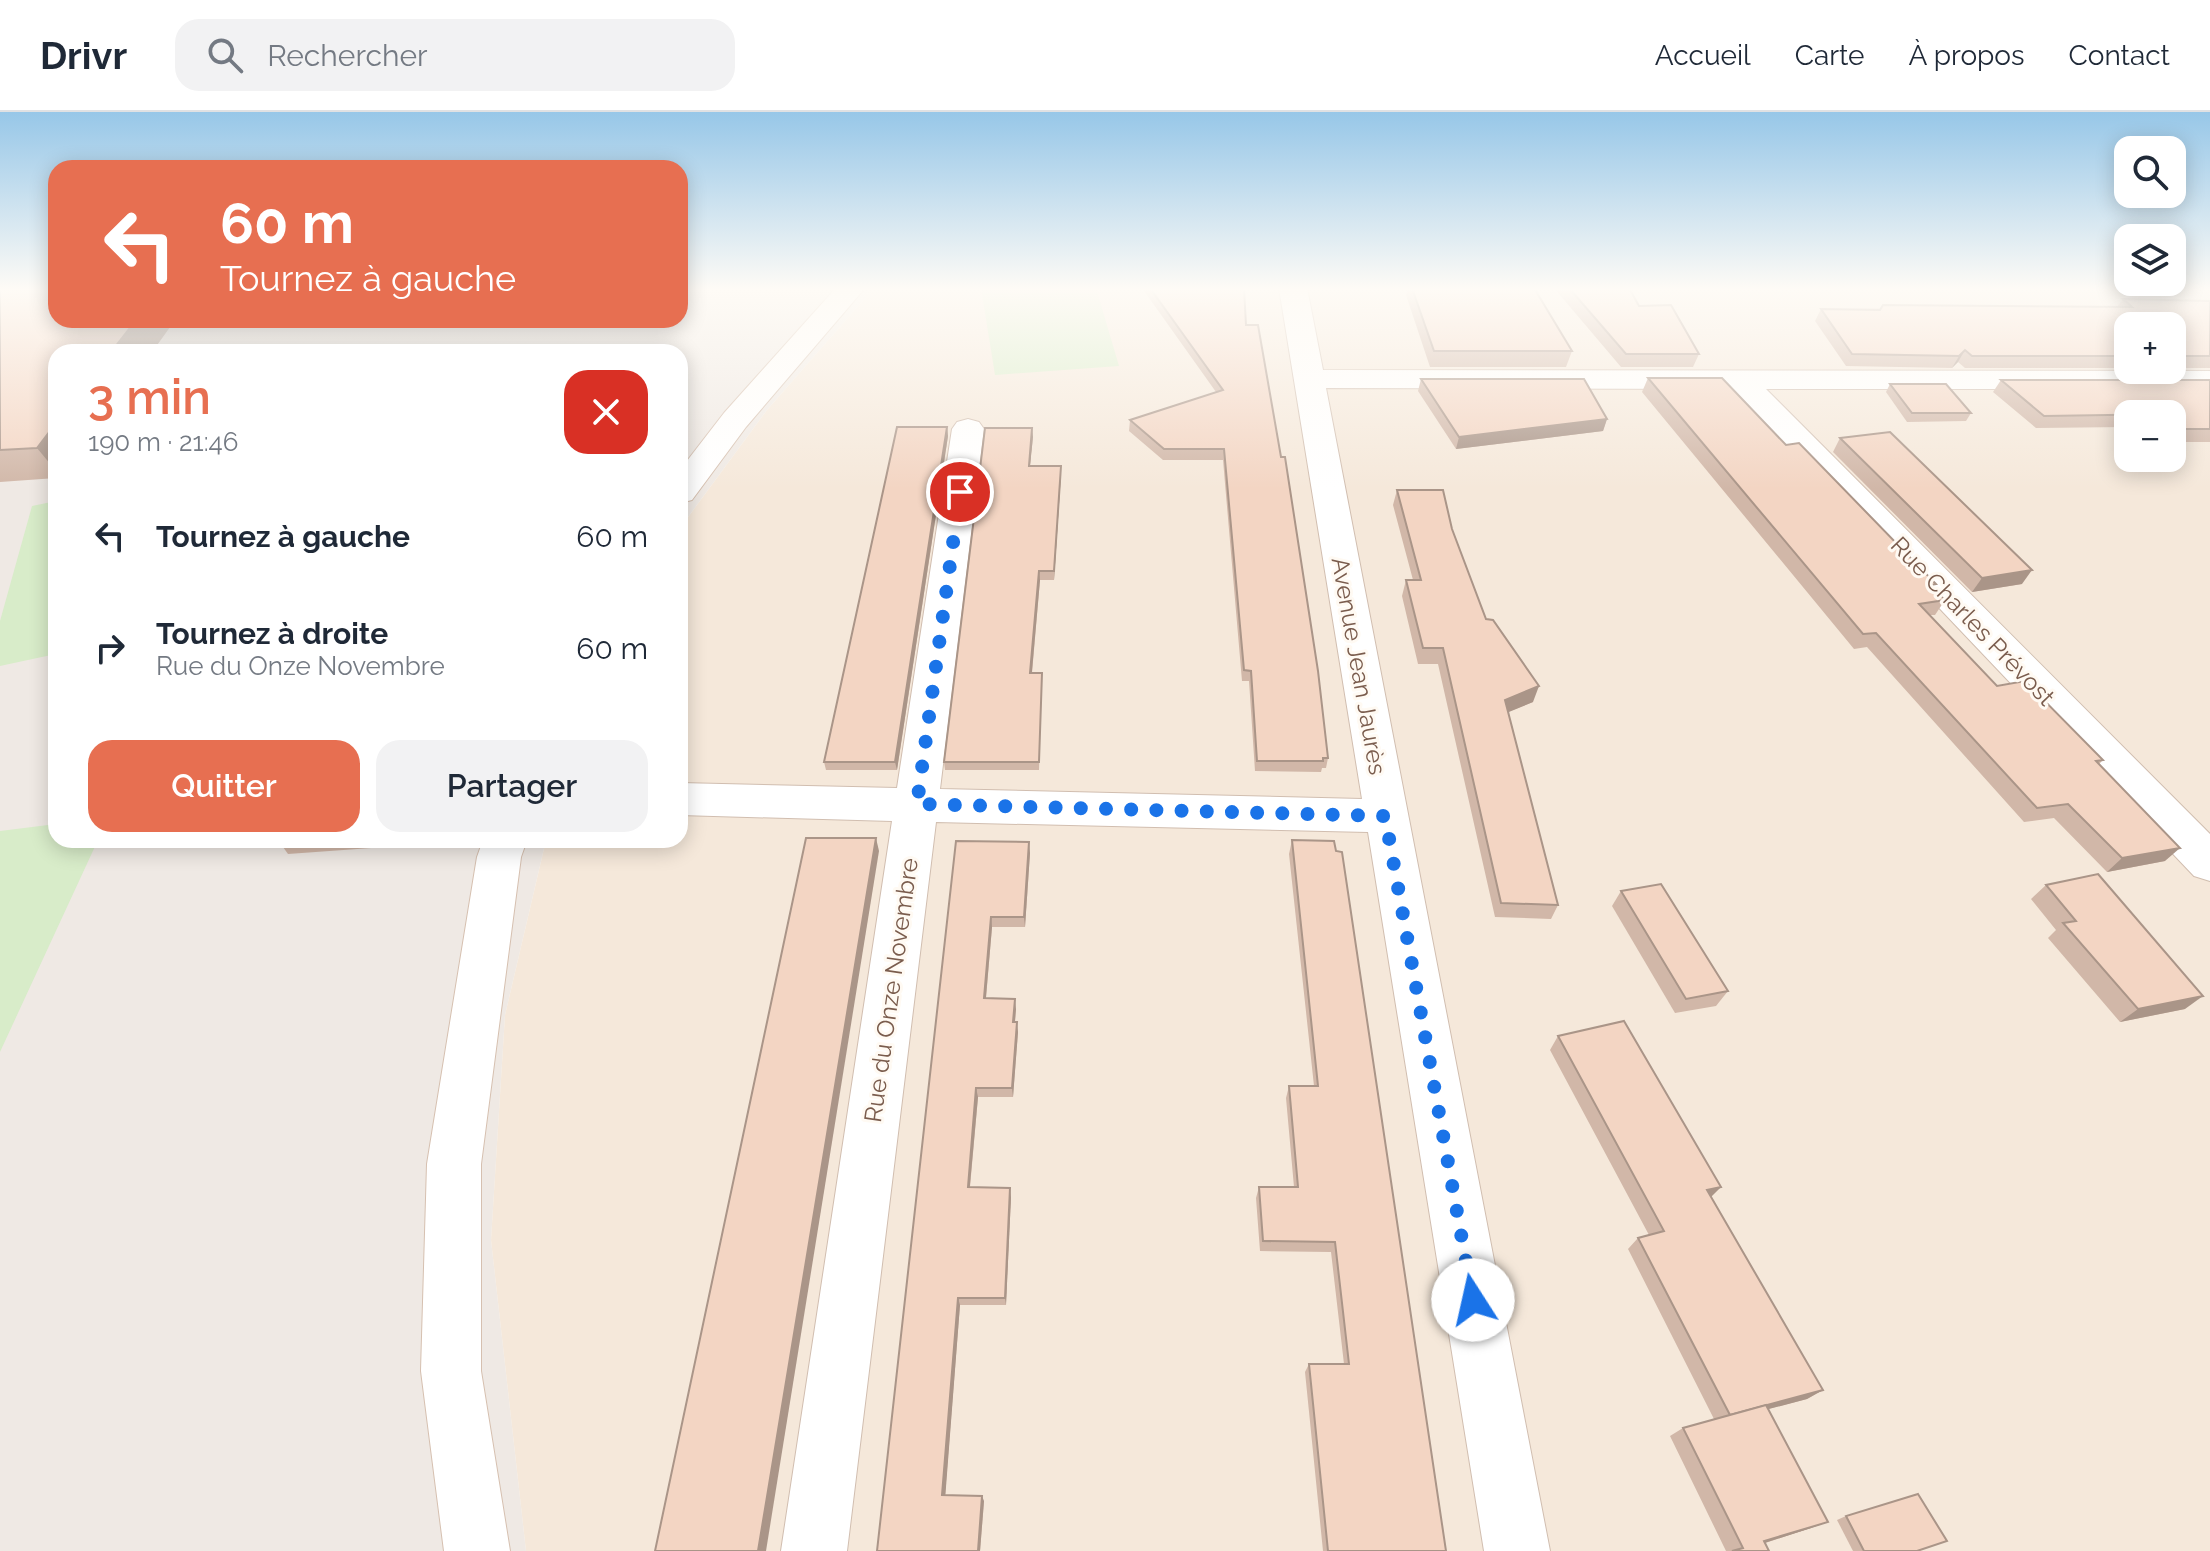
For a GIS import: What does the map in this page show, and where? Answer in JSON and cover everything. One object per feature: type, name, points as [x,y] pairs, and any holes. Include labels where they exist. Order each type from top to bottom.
[{"type":"street","points":[[688,482],[735,420],[792,355]]},
{"type":"street","name":"Avenue Jean Jaurès","points":[[1304,355],[1517,1551]]},
{"type":"street","points":[[1308,379],[1737,377],[2210,380]]},
{"type":"street","name":"Rue Charles Prévost","points":[[1737,377],[2209,860]]},
{"type":"street","name":"Rue du Onze Novembre","points":[[814,1551],[968,429]]},
{"type":"street","points":[[688,799],[1385,816]]},
{"type":"street","points":[[477,1551],[451,1371],[454,1164],[502,848]]},
{"type":"shaded area","points":[[0,355],[48,355],[48,848],[544,848],[505,1015],[491,1240],[526,1551],[0,1551]]},
{"type":"shaded area","points":[[688,355],[815,355],[767,410],[688,517]]},
{"type":"shaded area","points":[[815,355],[2114,355],[2114,384],[2186,384],[2186,355],[2210,355],[2210,1551],[526,1551],[491,1240],[505,1015],[544,848],[688,848],[688,517],[767,410]]},
{"type":"green space","points":[[992,355],[1116,355],[1119,366],[995,375]]},
{"type":"green space","points":[[48,503],[48,656],[0,666],[0,621],[32,506]]},
{"type":"green space","points":[[48,825],[48,848],[94,848],[0,1052],[0,831]]},
{"type":"building","points":[[0,355],[48,355],[48,434],[37,448],[0,450]]},
{"type":"building","points":[[1198,355],[1263,355],[1281,457],[1285,457],[1318,671],[1328,758],[1323,758],[1323,761],[1257,761],[1251,671],[1244,670],[1224,449],[1164,449],[1130,420],[1223,390]]},
{"type":"building","points":[[1971,355],[2114,355],[1972,356]]},
{"type":"building","points":[[1648,378],[1722,378],[1786,445],[1799,443],[1936,584],[1930,585],[1945,600],[1919,604],[1997,686],[2025,681],[2103,760],[2096,761],[2180,848],[2122,858],[2068,804],[2037,808],[1876,633],[1863,634]]},
{"type":"building","points":[[1421,379],[1584,379],[1607,419],[1459,437]]},
{"type":"building","points":[[2001,380],[2114,380],[2114,384],[2186,384],[2186,380],[2210,380],[2210,429],[2186,429],[2186,400],[2114,400],[2114,415],[2044,416]]},
{"type":"building","points":[[1890,384],[1946,384],[1971,413],[1912,413]]},
{"type":"building","points":[[897,427],[947,427],[895,762],[824,762]]},
{"type":"building","points":[[985,428],[1032,428],[1029,466],[1061,466],[1054,571],[1039,571],[1030,673],[1042,673],[1039,762],[944,762]]},
{"type":"building","points":[[1890,432],[2032,570],[1982,578],[1840,438]]},
{"type":"building","points":[[1397,490],[1443,490],[1452,529],[1486,619],[1493,620],[1539,686],[1505,700],[1558,905],[1501,903],[1443,648],[1423,648],[1406,580],[1421,580]]},
{"type":"building","points":[[806,838],[876,838],[758,1551],[655,1551]]},
{"type":"building","points":[[1292,840],[1334,841],[1336,851],[1342,852],[1446,1551],[1328,1551],[1309,1364],[1349,1364],[1335,1242],[1263,1241],[1259,1187],[1298,1187],[1289,1086],[1318,1086]]},
{"type":"building","points":[[956,841],[1029,842],[1024,917],[991,917],[984,998],[1015,999],[1013,1022],[1017,1022],[1012,1088],[976,1088],[968,1187],[1010,1188],[1005,1298],[958,1298],[942,1495],[982,1496],[978,1551],[877,1551]]},
{"type":"building","points":[[2098,874],[2203,996],[2138,1009],[2063,923],[2076,921],[2046,885]]},
{"type":"building","points":[[1661,884],[1728,991],[1686,999],[1621,891]]},
{"type":"building","points":[[1624,1021],[1721,1187],[1707,1190],[1823,1390],[1730,1415],[1638,1238],[1664,1231],[1558,1036]]},
{"type":"building","points":[[1766,1405],[1828,1522],[1764,1541],[1769,1551],[1732,1551],[1743,1548],[1683,1428]]},
{"type":"building","points":[[1918,1494],[1947,1541],[1917,1551],[1864,1551],[1846,1516]]},
{"type":"route","points":[[960,492],[917,804],[1385,816],[1473,1300]]}]
